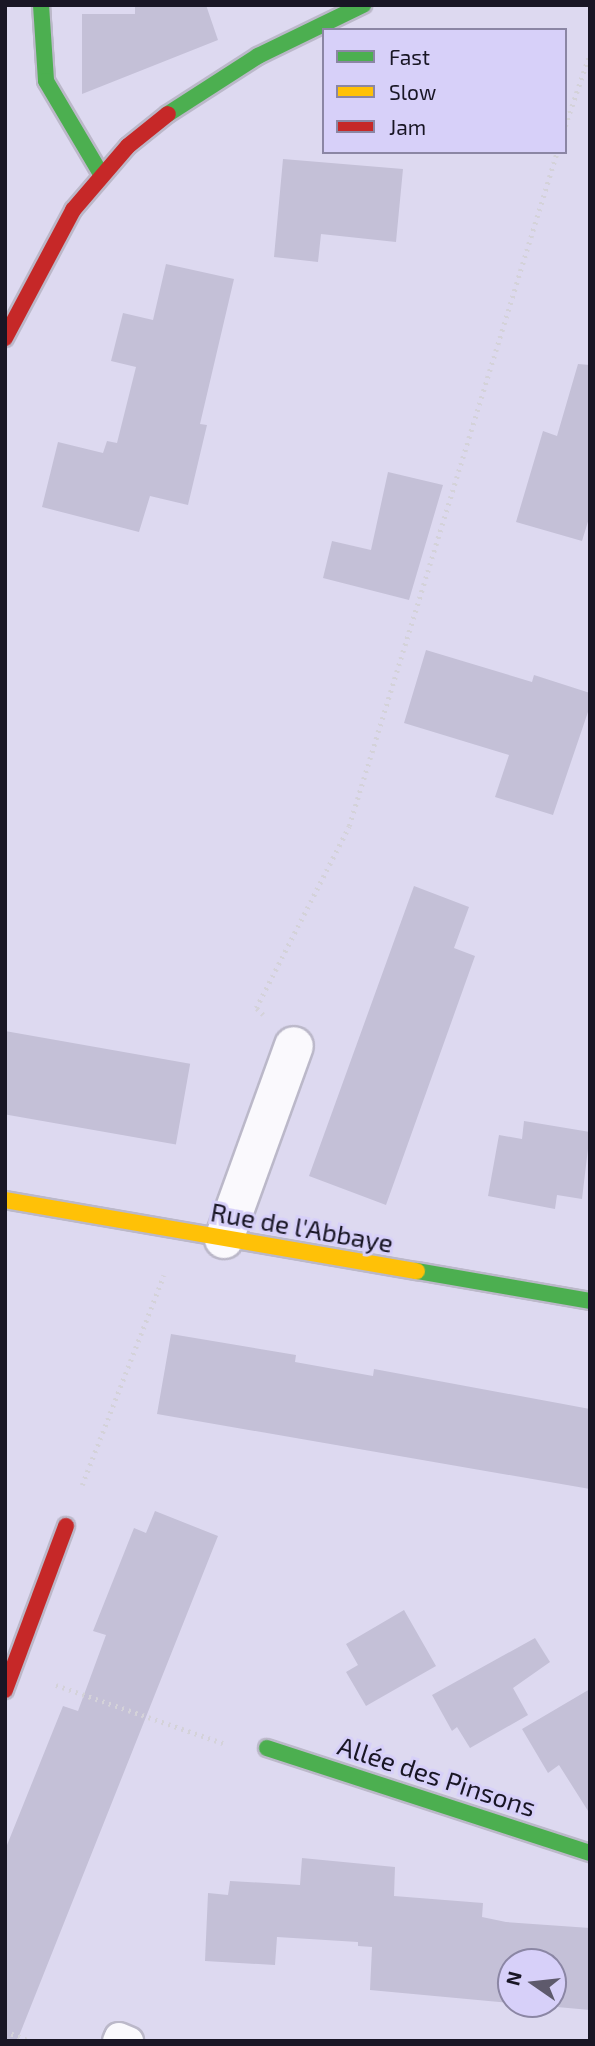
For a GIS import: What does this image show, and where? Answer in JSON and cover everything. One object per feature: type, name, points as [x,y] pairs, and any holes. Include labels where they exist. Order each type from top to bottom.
[{"type":"street","points":[[41,5],[46,81],[101,174]]},
{"type":"street","points":[[5,338],[60,231],[101,174],[128,146],[190,97],[282,43],[363,5]]},
{"type":"street","points":[[224,1238],[294,1046]]},
{"type":"street","name":"Rue de l'Abbaye","points":[[5,1200],[590,1301]]},
{"type":"street","points":[[5,1690],[66,1526]]},
{"type":"street","name":"Allée des Pinsons","points":[[267,1748],[590,1853]]},
{"type":"lane","points":[[117,2041],[119,2037],[129,2041]]},
{"type":"path","points":[[567,120],[590,53]]},
{"type":"path","points":[[294,1046],[256,1008],[349,825],[556,154]]},
{"type":"path","points":[[66,1526],[181,1231]]},
{"type":"path","points":[[13,1670],[230,1746],[267,1748]]},
{"type":"path","points":[[5,2031],[30,2041]]},
{"type":"building","points":[[135,5],[206,5],[218,40],[82,94],[82,14],[135,14]]},
{"type":"building","points":[[283,159],[403,169],[396,242],[321,234],[318,262],[274,257]]},
{"type":"building","points":[[166,264],[234,279],[200,424],[207,425],[188,505],[150,496],[139,532],[42,507],[58,442],[103,453],[107,441],[117,443],[136,367],[111,361],[123,313],[153,320]]},
{"type":"building","points":[[578,364],[590,365],[590,515],[582,541],[516,522],[543,431],[557,436]]},
{"type":"building","points":[[388,472],[443,485],[409,600],[323,578],[332,541],[371,550]]},
{"type":"building","points":[[426,650],[532,682],[534,675],[590,693],[590,706],[553,815],[495,797],[509,755],[404,723]]},
{"type":"building","points":[[414,886],[469,907],[454,948],[475,956],[386,1205],[309,1176]]},
{"type":"building","points":[[5,1031],[190,1064],[176,1144],[5,1114]]},
{"type":"building","points":[[524,1121],[590,1132],[582,1199],[557,1195],[555,1209],[488,1196],[499,1135],[522,1139]]},
{"type":"building","points":[[171,1334],[296,1355],[295,1362],[373,1376],[374,1369],[590,1409],[590,1489],[157,1414]]},
{"type":"building","points":[[155,1511],[218,1536],[17,2041],[5,2041],[5,1850],[63,1706],[78,1711],[106,1635],[93,1631],[134,1528],[146,1533]]},
{"type":"building","points":[[404,1610],[436,1666],[366,1706],[346,1672],[358,1665],[346,1644]]},
{"type":"building","points":[[535,1638],[550,1662],[513,1688],[528,1715],[470,1748],[457,1727],[452,1731],[432,1695]]},
{"type":"building","points":[[590,1689],[590,1814],[559,1765],[548,1773],[522,1729]]},
{"type":"building","points":[[302,1858],[395,1867],[394,1896],[483,1903],[482,1917],[506,1922],[590,1928],[590,2010],[567,2008],[567,1948],[497,1948],[497,2002],[370,1990],[372,1947],[358,1946],[358,1942],[277,1937],[275,1965],[205,1961],[208,1893],[228,1895],[230,1881],[300,1885]]},
{"type":"traffic: fast","points":[[41,5],[46,81],[101,174]]},
{"type":"traffic: fast","points":[[168,114],[258,56],[363,5]]},
{"type":"traffic: fast","points":[[417,1271],[590,1301]]},
{"type":"traffic: fast","points":[[267,1748],[590,1853]]},
{"type":"traffic: slow","points":[[5,1200],[417,1271]]},
{"type":"traffic: jam","points":[[5,338],[73,210],[128,146],[168,114]]},
{"type":"traffic: jam","points":[[5,1690],[66,1526]]}]
